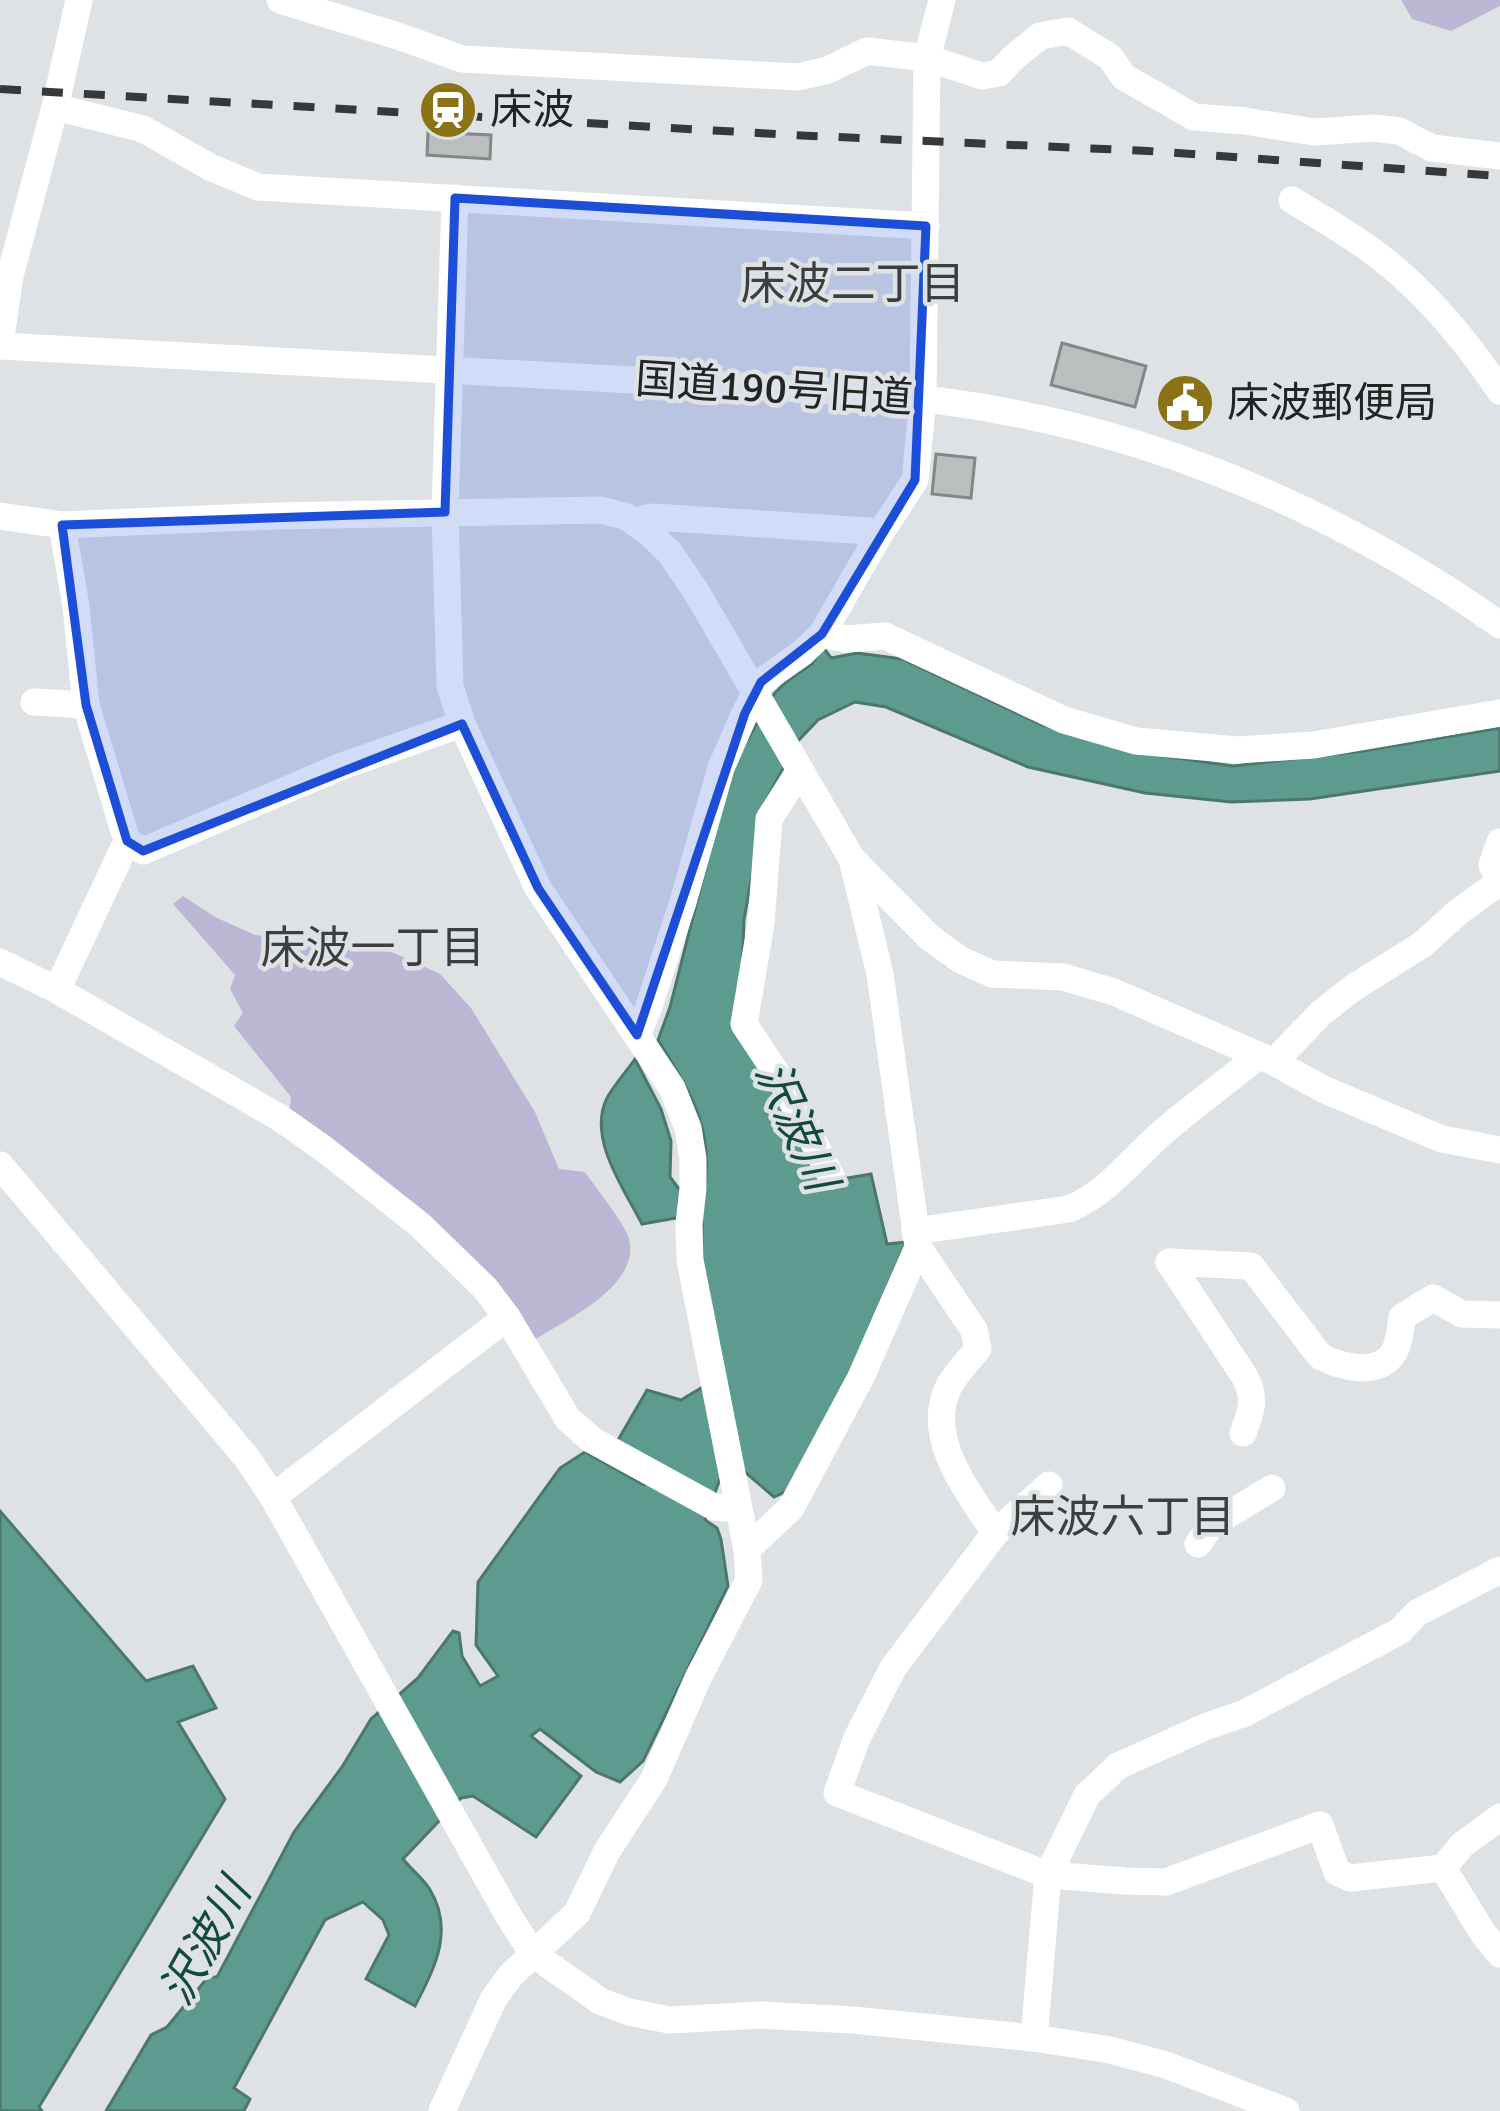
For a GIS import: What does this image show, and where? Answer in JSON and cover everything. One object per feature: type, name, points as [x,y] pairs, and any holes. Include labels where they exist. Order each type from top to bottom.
[{"type":"street","points":[[0,345],[10,276],[79,0]]},
{"type":"street","points":[[280,0],[462,58],[798,77],[829,70],[867,51],[927,58],[982,76],[999,73],[1040,36],[1068,31],[1109,57],[1124,77],[1194,117],[1314,132],[1399,131],[1432,148],[1500,156]]},
{"type":"street","points":[[832,636],[878,537],[915,480],[923,399],[927,58],[942,0]]},
{"type":"street","points":[[56,106],[143,129],[258,187],[926,226]]},
{"type":"street","points":[[455,198],[445,512],[451,686],[462,724],[538,887],[672,1088],[688,1129],[693,1187],[690,1260],[733,1478],[726,1508]]},
{"type":"street","points":[[1292,200],[1381,257],[1429,302],[1500,391]]},
{"type":"street","name":"国道190号旧道","points":[[0,345],[800,389],[1008,411],[1171,455],[1289,502],[1500,625]]},
{"type":"street","points":[[0,516],[62,525],[445,512],[602,510],[627,517],[670,553],[697,593],[852,859],[930,938],[992,974],[1063,976],[1114,992],[1442,1139],[1500,1150]]},
{"type":"street","points":[[637,524],[655,517],[869,531],[878,537]]},
{"type":"street","points":[[57,990],[127,841],[86,705],[62,525]]},
{"type":"street","points":[[637,1035],[722,768],[761,682],[832,636],[885,636],[1064,720],[1136,741],[1237,750],[1314,745],[1500,713]]},
{"type":"street","points":[[34,702],[86,705]]},
{"type":"street","points":[[127,841],[143,850],[342,766],[462,724]]},
{"type":"street","points":[[797,767],[769,820],[744,1024],[781,1080],[831,1176]]},
{"type":"street","points":[[917,1239],[1069,1209],[1089,1200],[1116,1180],[1161,1133],[1266,1059],[1353,988],[1423,944],[1500,880],[1492,865],[1500,842]]},
{"type":"street","points":[[852,859],[880,974],[917,1239],[974,1330],[978,1348],[949,1386],[943,1411],[946,1448],[956,1473],[995,1532]]},
{"type":"street","points":[[0,962],[280,1118],[324,1149],[420,1225],[485,1288],[568,1419],[592,1440],[726,1508],[747,1550],[749,1580],[698,1678],[654,1779],[607,1851],[578,1913],[511,1975],[494,1998],[442,2111]]},
{"type":"street","points":[[0,1165],[247,1458],[533,1954],[600,2001],[629,2012],[669,2020],[760,2015],[853,2020],[1034,2038],[1166,2065],[1286,2111]]},
{"type":"street","points":[[747,1550],[791,1508],[861,1376],[917,1239]]},
{"type":"street","points":[[1243,1432],[1253,1394],[1169,1262],[1251,1266],[1320,1356],[1334,1364],[1364,1368],[1390,1358],[1402,1317],[1433,1298],[1462,1314],[1500,1315]]},
{"type":"street","points":[[273,1497],[507,1317]]},
{"type":"street","points":[[1049,1485],[995,1532],[893,1668],[857,1738],[837,1793],[1048,1875],[1166,1882],[1320,1825],[1337,1872],[1350,1878],[1443,1868],[1462,1844],[1500,1816]]},
{"type":"street","points":[[1198,1544],[1211,1525],[1272,1488]]},
{"type":"street","points":[[1034,2038],[1048,1875],[1087,1796],[1118,1766],[1245,1713],[1400,1631],[1417,1613],[1500,1570]]},
{"type":"street","points":[[1443,1868],[1500,1954]]},
{"type":"highlighted area","points":[[455,198],[926,226],[915,480],[822,634],[761,682],[745,713],[637,1035],[538,888],[462,724],[143,851],[127,841],[86,705],[62,525],[445,512]]},
{"type":"shaded area","points":[[1401,0],[1500,0],[1500,6],[1451,31],[1412,19]]},
{"type":"shaded area","points":[[823,647],[831,658],[857,653],[902,659],[1040,724],[1141,753],[1233,766],[1500,728],[1500,771],[1310,799],[1231,802],[1145,793],[1028,767],[886,707],[855,702],[818,720],[798,741],[765,802],[744,920],[740,1033],[824,1182],[871,1174],[887,1244],[906,1242],[847,1382],[787,1491],[774,1497],[745,1472],[721,1476],[705,1520],[717,1528],[721,1539],[728,1586],[643,1761],[620,1782],[596,1772],[540,1729],[531,1736],[581,1776],[536,1837],[473,1796],[461,1798],[403,1859],[429,1888],[441,1919],[435,1963],[415,2006],[366,1979],[389,1935],[383,1920],[363,1902],[325,1920],[234,2088],[250,2099],[244,2111],[106,2111],[151,2035],[167,2027],[208,1977],[217,1977],[294,1832],[371,1719],[418,1678],[453,1631],[459,1633],[462,1656],[480,1686],[498,1676],[476,1645],[478,1582],[560,1468],[585,1452],[644,1485],[656,1464],[618,1440],[647,1390],[681,1400],[724,1374],[702,1258],[702,1221],[676,1218],[642,1224],[610,1163],[602,1113],[610,1093],[635,1059],[661,1109],[671,1141],[670,1177],[679,1189],[705,1189],[702,1127],[689,1093],[658,1040],[731,768],[774,694],[812,664]]},
{"type":"shaded area","points":[[183,896],[255,935],[352,940],[440,974],[471,1008],[535,1112],[559,1169],[585,1172],[625,1229],[630,1254],[613,1286],[531,1342],[289,1114],[291,1097],[234,1026],[243,1013],[230,989],[235,975],[173,904]]},
{"type":"shaded area","points":[[0,1511],[146,1681],[193,1666],[216,1708],[178,1722],[225,1799],[39,2107],[42,2111],[0,2111]]},
{"type":"building","points":[[428,132],[491,135],[490,159],[427,155]]},
{"type":"building","points":[[1062,343],[1146,366],[1135,407],[1051,385]]},
{"type":"building","points":[[936,454],[975,458],[971,498],[932,494]]},
{"type":"railway","points":[[0,89],[1148,151],[1500,176]]},
{"type":"place","name":"床波","points":[[448,110]]},
{"type":"place","name":"床波郵便局","points":[[1185,403]]},
{"type":"district","name":"床波二丁目","points":[[853,284]]},
{"type":"district","name":"床波一丁目","points":[[373,948]]},
{"type":"district","name":"床波六丁目","points":[[1123,1517]]},
{"type":"water label","name":"沢波川","points":[[796,1126]]},
{"type":"water label","name":"沢波川","points":[[206,1942]]}]
